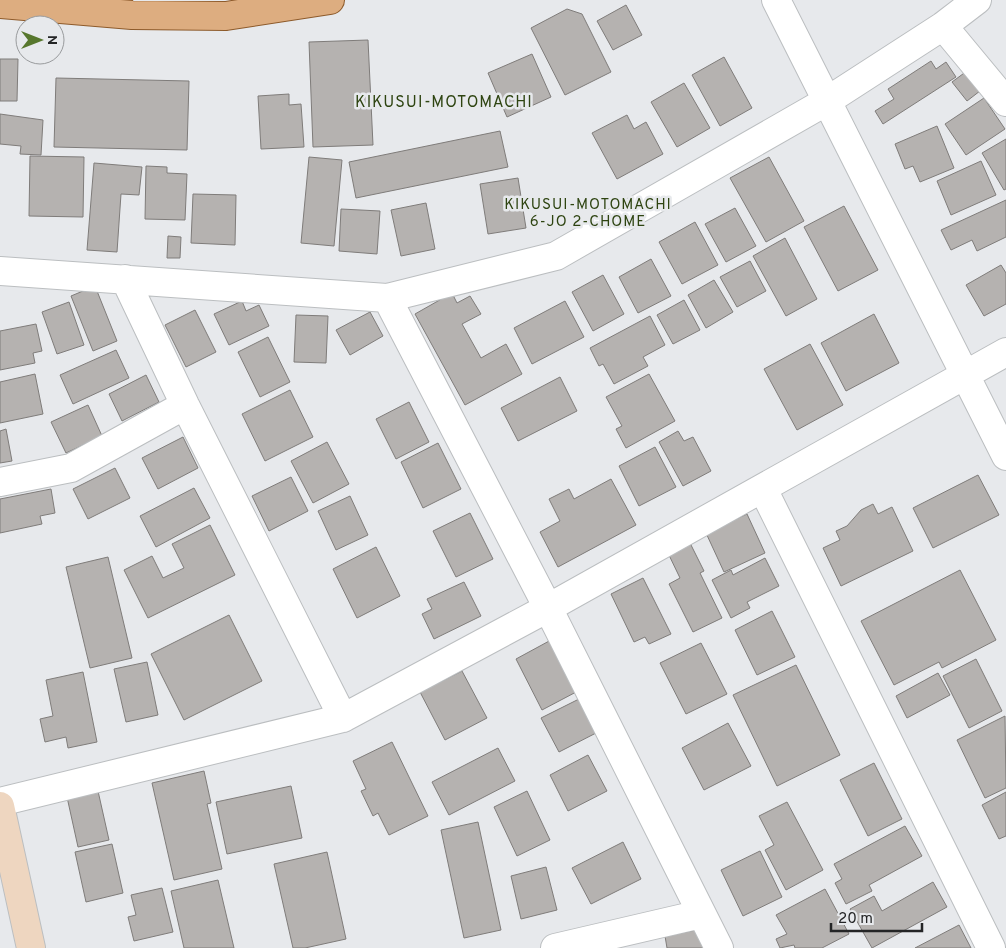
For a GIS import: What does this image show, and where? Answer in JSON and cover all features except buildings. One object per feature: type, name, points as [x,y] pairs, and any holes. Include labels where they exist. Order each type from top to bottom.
[{"type":"main road","points":[[0,4],[132,15],[226,16],[330,0]]},
{"type":"street","points":[[776,0],[1006,456]]},
{"type":"street","points":[[0,271],[387,298],[556,256],[827,101],[943,26],[977,0]]},
{"type":"street","points":[[943,26],[1006,102]]},
{"type":"street","points":[[125,279],[185,405],[343,718]]},
{"type":"street","points":[[387,298],[548,608],[719,948]]},
{"type":"street","points":[[0,802],[343,718],[548,608],[1006,352]]},
{"type":"street","points":[[0,482],[71,468],[185,405]]},
{"type":"street","points":[[763,489],[991,948]]},
{"type":"street","points":[[0,806],[31,948]]},
{"type":"street","points":[[554,948],[701,914]]},
{"type":"district","name":"KIKUSUI-MOTOMACHI","points":[[444,103]]},
{"type":"district","name":"KIKUSUI-MOTOMACHI 6-JO 2-CHOME","points":[[588,214]]}]
